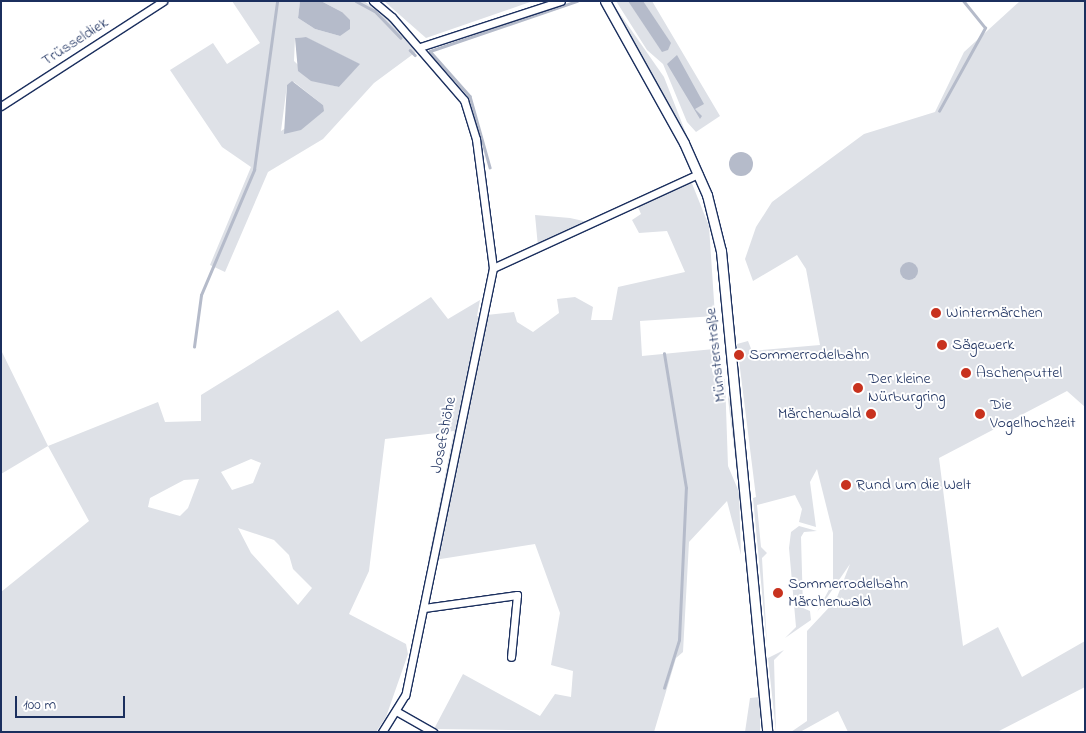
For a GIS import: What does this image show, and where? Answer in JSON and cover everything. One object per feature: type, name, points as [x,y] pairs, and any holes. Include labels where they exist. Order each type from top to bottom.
[{"type":"main road","name":"Münsterstraße","points":[[605,1],[654,83],[698,174],[721,251],[767,732]]},
{"type":"street","name":"Trüsseldiek","points":[[1,106],[163,1]]},
{"type":"street","points":[[373,1],[420,47],[561,1]]},
{"type":"street","name":"Josefshöhe","points":[[382,732],[405,695],[493,268],[476,139],[464,100],[420,47]]},
{"type":"street","points":[[493,268],[698,174]]},
{"type":"street","points":[[424,608],[514,593],[518,598],[511,658]]},
{"type":"street","points":[[396,711],[433,732]]},
{"type":"shaded area","points":[[232,1],[300,1],[298,18],[315,29],[340,36],[342,12],[321,1],[364,1],[388,19],[416,52],[374,83],[323,139],[268,172],[225,272],[210,265],[251,167],[222,147],[170,70],[213,43],[227,64],[260,43]],"holes":[[[305,37],[359,64],[339,87],[315,81],[294,61],[295,38]],[[294,82],[323,105],[281,131],[287,85]]]},
{"type":"shaded area","points":[[384,1],[533,1],[426,38]]},
{"type":"shaded area","points":[[611,1],[664,77],[687,136],[685,136]]},
{"type":"shaded area","points":[[616,1],[652,1],[720,116],[696,132],[687,122],[663,64],[647,50]]},
{"type":"shaded area","points":[[1020,1],[1085,1],[1085,407],[1067,391],[939,458],[963,646],[998,627],[1022,677],[1085,641],[1085,687],[997,732],[848,732],[838,711],[800,732],[791,732],[807,721],[807,631],[836,600],[850,564],[817,612],[833,582],[833,533],[817,469],[810,482],[816,527],[799,522],[802,509],[795,495],[757,505],[761,547],[767,553],[762,558],[767,645],[753,498],[756,497],[737,344],[748,341],[752,351],[820,345],[806,269],[797,255],[753,281],[745,259],[756,227],[772,202],[864,134],[935,112],[964,52]]},
{"type":"shaded area","points":[[691,181],[709,226],[715,316],[640,321],[642,356],[714,349],[712,371],[716,378],[725,379],[728,466],[739,492],[741,555],[727,501],[689,542],[683,652],[676,658],[654,732],[434,729],[463,674],[540,716],[555,694],[571,697],[573,671],[551,665],[560,613],[535,544],[428,561],[454,431],[385,439],[369,571],[349,614],[406,644],[408,654],[386,717],[376,732],[1,732],[1,592],[89,521],[48,446],[158,402],[165,422],[201,421],[201,395],[338,310],[361,342],[431,297],[448,319],[480,300],[477,316],[514,312],[517,322],[533,332],[559,313],[557,299],[575,297],[593,307],[591,320],[612,320],[618,287],[685,272],[667,231],[639,233],[632,220],[641,214],[637,205]],"holes":[[[251,459],[261,463],[253,483],[232,490],[221,472]],[[199,479],[188,508],[180,516],[148,507],[150,498],[184,480]],[[238,528],[274,540],[289,555],[293,569],[312,588],[298,605],[251,553]]]},
{"type":"shaded area","points":[[535,215],[570,218],[588,222],[538,247]]},
{"type":"shaded area","points":[[1,350],[48,446],[1,474]]},
{"type":"shaded area","points":[[730,391],[737,469],[737,473],[728,399]]},
{"type":"shaded area","points":[[799,526],[817,531],[804,532],[801,537],[803,608],[810,611],[811,620],[785,638],[796,627],[789,548],[791,532]]},
{"type":"shaded area","points":[[784,650],[774,660],[776,732],[768,658]]},
{"type":"shaded area","points":[[760,697],[760,732],[745,732],[750,698]]},
{"type":"water","points":[[300,1],[321,1],[342,12],[350,20],[350,29],[340,36],[315,29],[298,18]]},
{"type":"water","points":[[628,1],[643,1],[671,43],[668,50],[662,52]]},
{"type":"water","points":[[306,37],[360,64],[339,87],[311,81],[298,71],[295,38]]},
{"type":"water","points":[[677,55],[704,104],[695,109],[702,116],[700,119],[667,64]]},
{"type":"water","points":[[292,81],[323,105],[324,111],[301,130],[284,134],[287,85]]},
{"type":"water","points":[[741,152],[750,155],[753,164],[750,173],[741,176],[732,173],[729,164],[732,155]]},
{"type":"water","points":[[905,262],[913,262],[918,267],[916,278],[905,280],[900,275],[900,267]]},
{"type":"waterway","points":[[194,347],[201,295],[254,170],[277,1]]},
{"type":"waterway","points":[[356,1],[375,11],[401,38]]},
{"type":"waterway","points":[[430,51],[577,1]]},
{"type":"waterway","points":[[939,111],[985,28],[963,1]]},
{"type":"waterway","points":[[410,50],[415,55]]},
{"type":"waterway","points":[[430,51],[470,96],[490,167]]},
{"type":"waterway","points":[[664,354],[686,488],[679,640],[664,688]]},
{"type":"place","name":"Wintermärchen","points":[[936,313]]},
{"type":"place","name":"Sägewerk","points":[[942,345]]},
{"type":"place","name":"Sommerrodelbahn","points":[[739,355]]},
{"type":"place","name":"Aschenputtel","points":[[966,373]]},
{"type":"place","name":"Der kleine Nürburgring","points":[[858,388]]},
{"type":"place","name":"Märchenwald","points":[[871,414]]},
{"type":"place","name":"Die Vogelhochzeit","points":[[980,414]]},
{"type":"place","name":"Rund um die Welt","points":[[846,485]]},
{"type":"place","name":"Sommerrodelbahn Märchenwald","points":[[778,593]]}]
